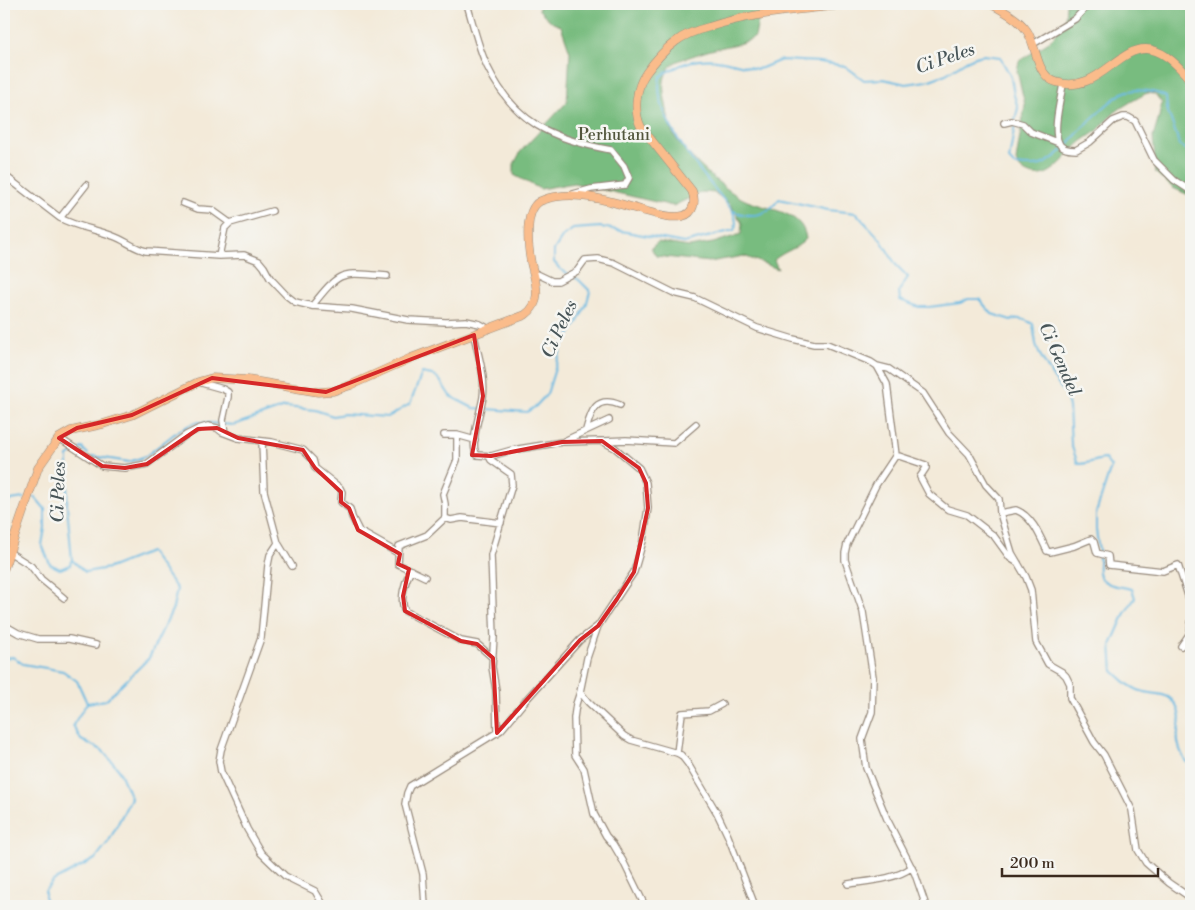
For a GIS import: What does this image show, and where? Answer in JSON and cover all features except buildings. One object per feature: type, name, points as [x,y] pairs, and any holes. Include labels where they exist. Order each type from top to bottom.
[{"type":"highway","points":[[4,568],[38,468],[59,438],[77,428],[103,424],[132,415],[198,382],[212,378],[227,377],[312,391],[333,391],[411,358],[525,315],[532,308],[537,294],[530,257],[529,226],[532,209],[539,201],[570,196],[600,199],[662,214],[681,217],[686,215],[694,206],[692,192],[646,134],[638,119],[640,84],[650,68],[668,48],[682,37],[731,19],[773,12],[848,4]]},
{"type":"highway","points":[[991,4],[1020,23],[1027,31],[1043,72],[1049,79],[1063,84],[1076,83],[1093,77],[1131,50],[1148,46],[1173,59],[1191,81]]},
{"type":"street","points":[[467,4],[487,65],[509,104],[541,129],[579,144],[611,150],[624,166],[629,178],[625,185],[580,191],[570,196]]},
{"type":"street","points":[[1033,44],[1075,20],[1089,4]]},
{"type":"street","points":[[1060,144],[1057,125],[1063,84]]},
{"type":"street","points":[[1004,123],[1012,121],[1023,124],[1031,132],[1060,144],[1069,150],[1076,150],[1090,142],[1118,118],[1128,117],[1135,121],[1154,160],[1174,180],[1191,190]]},
{"type":"street","points":[[4,175],[60,218],[112,235],[124,240],[137,249],[219,256],[241,255],[256,258],[264,267],[268,276],[286,296],[296,302],[312,306],[352,309],[408,320],[446,322],[466,320],[490,329]]},
{"type":"street","points":[[60,218],[86,185]]},
{"type":"street","points":[[183,203],[198,209],[212,210],[230,222]]},
{"type":"street","points":[[219,256],[225,228],[230,222],[272,211]]},
{"type":"street","points":[[533,272],[552,281],[562,279],[578,271],[584,260],[607,261],[644,276],[674,293],[695,298],[757,328],[814,344],[827,344],[877,366],[889,369],[923,393],[949,433],[969,454],[986,485],[999,499],[1000,513],[1012,553],[1031,590],[1036,642],[1048,664],[1066,676],[1070,684],[1070,698],[1094,742],[1104,755],[1132,810],[1138,850],[1146,863],[1191,898]]},
{"type":"street","points":[[312,306],[331,282],[344,274],[355,273],[387,276]]},
{"type":"street","points":[[480,324],[471,336],[482,370],[483,396],[474,448],[477,454],[488,456],[562,442],[626,440],[674,442],[696,424]]},
{"type":"street","points":[[877,366],[888,387],[896,455],[876,485],[847,544],[845,553],[852,583],[863,612],[873,677],[872,712],[862,739],[862,747],[866,768],[886,819],[912,867],[926,906]]},
{"type":"street","points":[[198,382],[228,392],[224,428]]},
{"type":"street","points":[[586,430],[594,407],[602,403],[620,405]]},
{"type":"street","points":[[562,442],[609,420]]},
{"type":"street","points":[[59,438],[102,466],[125,468],[147,464],[186,435],[208,426],[224,428],[238,438],[272,442],[303,450],[313,460],[315,468],[340,488],[342,492],[341,502],[350,509],[358,530],[398,552]]},
{"type":"street","points":[[444,435],[457,435],[475,440]]},
{"type":"street","points":[[425,576],[398,564],[400,556],[398,552],[399,546],[428,534],[445,518],[445,504],[442,497],[457,460],[457,435]]},
{"type":"street","points":[[602,441],[639,468],[646,483],[648,508],[643,541],[634,572],[598,626],[587,658],[574,711],[575,755],[584,769],[594,814],[623,861],[645,906]]},
{"type":"street","points":[[262,442],[264,491],[278,543],[292,566]]},
{"type":"street","points":[[896,455],[926,465],[920,478],[929,494],[947,509],[967,514],[994,536],[1010,558],[1018,563]]},
{"type":"street","points":[[488,456],[511,474],[512,485],[491,555],[494,637],[492,671],[497,695],[497,733]]},
{"type":"street","points":[[1000,513],[1016,510],[1025,515],[1040,536],[1047,551],[1050,552],[1074,546],[1091,539],[1094,542],[1096,551],[1108,556],[1109,565],[1163,571],[1178,565],[1191,605]]},
{"type":"street","points":[[445,518],[451,520],[462,518],[501,523]]},
{"type":"street","points":[[278,543],[270,555],[268,565],[261,638],[221,750],[219,766],[247,829],[262,853],[281,873],[315,891],[324,906]]},
{"type":"street","points":[[9,552],[31,566],[41,579],[64,598]]},
{"type":"street","points":[[411,570],[407,577],[403,596],[402,605],[405,611],[461,641],[477,644],[493,658]]},
{"type":"street","points":[[1181,646],[1190,633],[1191,622]]},
{"type":"street","points":[[4,625],[18,633],[38,639],[69,639],[96,645]]},
{"type":"street","points":[[425,906],[423,874],[407,815],[405,800],[410,786],[497,733],[580,640],[598,626]]},
{"type":"street","points":[[580,692],[624,736],[631,740],[677,754],[688,764],[717,813],[728,836],[755,906]]},
{"type":"street","points":[[677,754],[682,713],[709,711],[722,704]]},
{"type":"street","points":[[848,884],[894,876],[912,867]]},
{"type":"highlighted area","points":[[474,335],[483,396],[472,455],[491,456],[562,442],[602,441],[639,468],[646,483],[648,508],[634,572],[617,599],[598,626],[580,640],[497,733],[493,658],[477,644],[461,641],[405,611],[403,596],[409,569],[398,564],[400,554],[358,530],[349,508],[341,502],[341,492],[315,468],[303,450],[238,438],[217,428],[198,429],[147,464],[125,468],[102,466],[59,438],[77,428],[132,415],[212,378],[326,392]]},
{"type":"green space","name":"Perhutani","points":[[539,4],[765,4],[761,5],[755,37],[676,62],[668,69],[664,79],[664,89],[669,121],[673,133],[697,162],[716,180],[735,194],[752,203],[790,216],[803,229],[806,239],[774,260],[778,269],[744,256],[709,262],[656,256],[651,248],[658,242],[689,247],[713,243],[741,234],[742,223],[730,204],[715,193],[702,192],[673,206],[574,183],[540,189],[514,175],[514,164],[521,151],[567,102],[570,52],[561,26],[553,23],[539,10]]},
{"type":"green space","points":[[1066,4],[1191,4],[1191,196],[1173,188],[1156,173],[1153,137],[1162,103],[1155,94],[1147,93],[1118,110],[1050,172],[1032,175],[1018,165],[1016,161],[1025,105],[1017,71],[1019,61],[1049,42],[1065,22]]},
{"type":"waterway","name":"Ci Peles","points":[[92,456],[129,462],[146,456],[178,431],[196,422],[234,425],[285,407],[315,410],[333,416],[344,414],[388,417],[410,404],[422,373],[439,379],[450,396],[473,408],[527,412],[535,407],[547,394],[562,346],[586,306],[590,291],[579,280],[560,269],[554,262],[554,250],[563,236],[573,229],[601,227],[684,243],[734,230],[735,228],[736,220],[732,210],[683,147],[664,111],[659,93],[660,77],[668,71],[687,63],[707,59],[757,69],[781,60],[820,62],[845,66],[864,80],[883,79],[906,84],[927,81],[946,74],[975,57],[983,55],[1000,57],[1011,77],[1018,108],[1015,120]]},
{"type":"waterway","name":"Ci Peles","points":[[1066,147],[1114,99],[1128,91],[1142,90],[1166,97],[1167,109],[1180,145],[1191,154]]},
{"type":"waterway","name":"Ci Peles","points":[[1015,124],[1009,160],[1014,165],[1041,165],[1051,160],[1063,150]]},
{"type":"waterway","name":"Ci Gendel","points":[[733,211],[747,215],[759,214],[769,209],[779,199],[828,210],[856,213],[881,240],[896,265],[908,277],[899,291],[900,300],[919,307],[929,307],[960,303],[968,299],[979,299],[992,314],[1011,320],[1023,319],[1033,324],[1039,353],[1066,395],[1069,407],[1071,444],[1078,464],[1105,459],[1111,467],[1096,513],[1099,551]]},
{"type":"waterway","name":"Ci Peles","points":[[80,449],[82,448],[88,454]]},
{"type":"waterway","name":"Ci Peles","points":[[4,658],[13,657],[23,664],[63,671],[77,681],[87,703],[106,700],[149,658],[173,608],[177,589],[150,552],[109,568],[85,572],[72,560],[67,506],[68,456],[76,451]]},
{"type":"waterway","points":[[31,497],[35,497],[45,509],[45,528],[42,545],[50,564],[60,569],[70,565],[71,561]]},
{"type":"waterway","points":[[4,506],[11,500],[24,498]]},
{"type":"waterway","name":"Ci Gendel","points":[[1099,556],[1099,572],[1103,581],[1132,589],[1135,598],[1125,613],[1111,645],[1113,671],[1124,682],[1134,688],[1162,695],[1172,700],[1180,716],[1179,748],[1186,762],[1191,763]]},
{"type":"waterway","points":[[45,906],[45,891],[53,881],[95,859],[109,841],[131,798],[119,770],[102,750],[81,740],[73,725],[87,703]]}]
